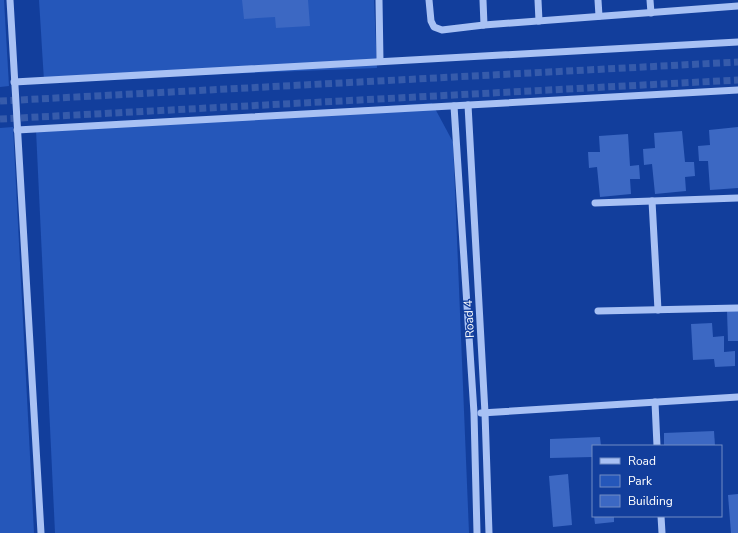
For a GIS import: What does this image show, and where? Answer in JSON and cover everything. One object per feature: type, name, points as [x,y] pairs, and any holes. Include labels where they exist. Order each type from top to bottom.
[{"type":"street","points":[[10,0],[41,533]]},
{"type":"street","points":[[379,0],[380,62]]},
{"type":"street","points":[[429,0],[431,21],[434,27],[442,30],[484,25],[738,6]]},
{"type":"street","points":[[483,0],[484,25]]},
{"type":"street","points":[[538,0],[539,21]]},
{"type":"street","points":[[598,0],[599,16]]},
{"type":"street","points":[[650,0],[651,13]]},
{"type":"street","points":[[710,0],[710,8]]},
{"type":"street","points":[[14,82],[738,42]]},
{"type":"street","points":[[17,130],[738,90]]},
{"type":"street","name":"Road 4","points":[[468,105],[490,533]]},
{"type":"street","name":"Road 4","points":[[454,106],[474,413],[476,533]]},
{"type":"street","points":[[595,203],[738,198]]},
{"type":"street","points":[[652,201],[658,310]]},
{"type":"street","points":[[598,311],[738,308]]},
{"type":"street","points":[[474,413],[738,397]]},
{"type":"street","points":[[655,402],[657,445]]},
{"type":"street","points":[[661,517],[662,533]]},
{"type":"green space","points":[[0,0],[4,0],[9,86],[0,87]]},
{"type":"green space","points":[[39,0],[374,0],[377,68],[44,81]]},
{"type":"green space","points":[[432,103],[453,142],[469,533],[55,533],[36,130]]},
{"type":"green space","points":[[13,127],[34,533],[0,533],[0,128]]},
{"type":"building","points":[[242,0],[308,0],[310,26],[276,28],[275,17],[244,19]]},
{"type":"building","points":[[738,127],[738,188],[710,190],[708,161],[699,161],[698,146],[710,145],[709,130]]},
{"type":"building","points":[[682,131],[685,162],[694,162],[695,176],[685,177],[686,191],[655,194],[652,164],[644,165],[643,149],[655,148],[654,133]]},
{"type":"building","points":[[628,134],[630,166],[639,165],[640,179],[630,179],[631,194],[600,197],[597,167],[589,168],[588,152],[600,152],[599,136]]},
{"type":"building","points":[[727,311],[738,311],[738,341],[728,341]]},
{"type":"building","points":[[712,323],[713,337],[724,336],[724,352],[735,351],[735,366],[715,367],[714,359],[693,360],[691,324]]},
{"type":"building","points":[[714,431],[715,445],[664,445],[664,433]]},
{"type":"building","points":[[600,437],[601,445],[592,445],[592,457],[550,458],[550,439]]},
{"type":"building","points":[[568,474],[572,525],[553,527],[549,476]]},
{"type":"building","points":[[738,494],[738,533],[731,533],[728,495]]},
{"type":"building","points":[[594,517],[614,517],[614,522],[595,524]]},
{"type":"tunnel","points":[[0,101],[738,62]]},
{"type":"tunnel","points":[[0,119],[738,80]]}]
